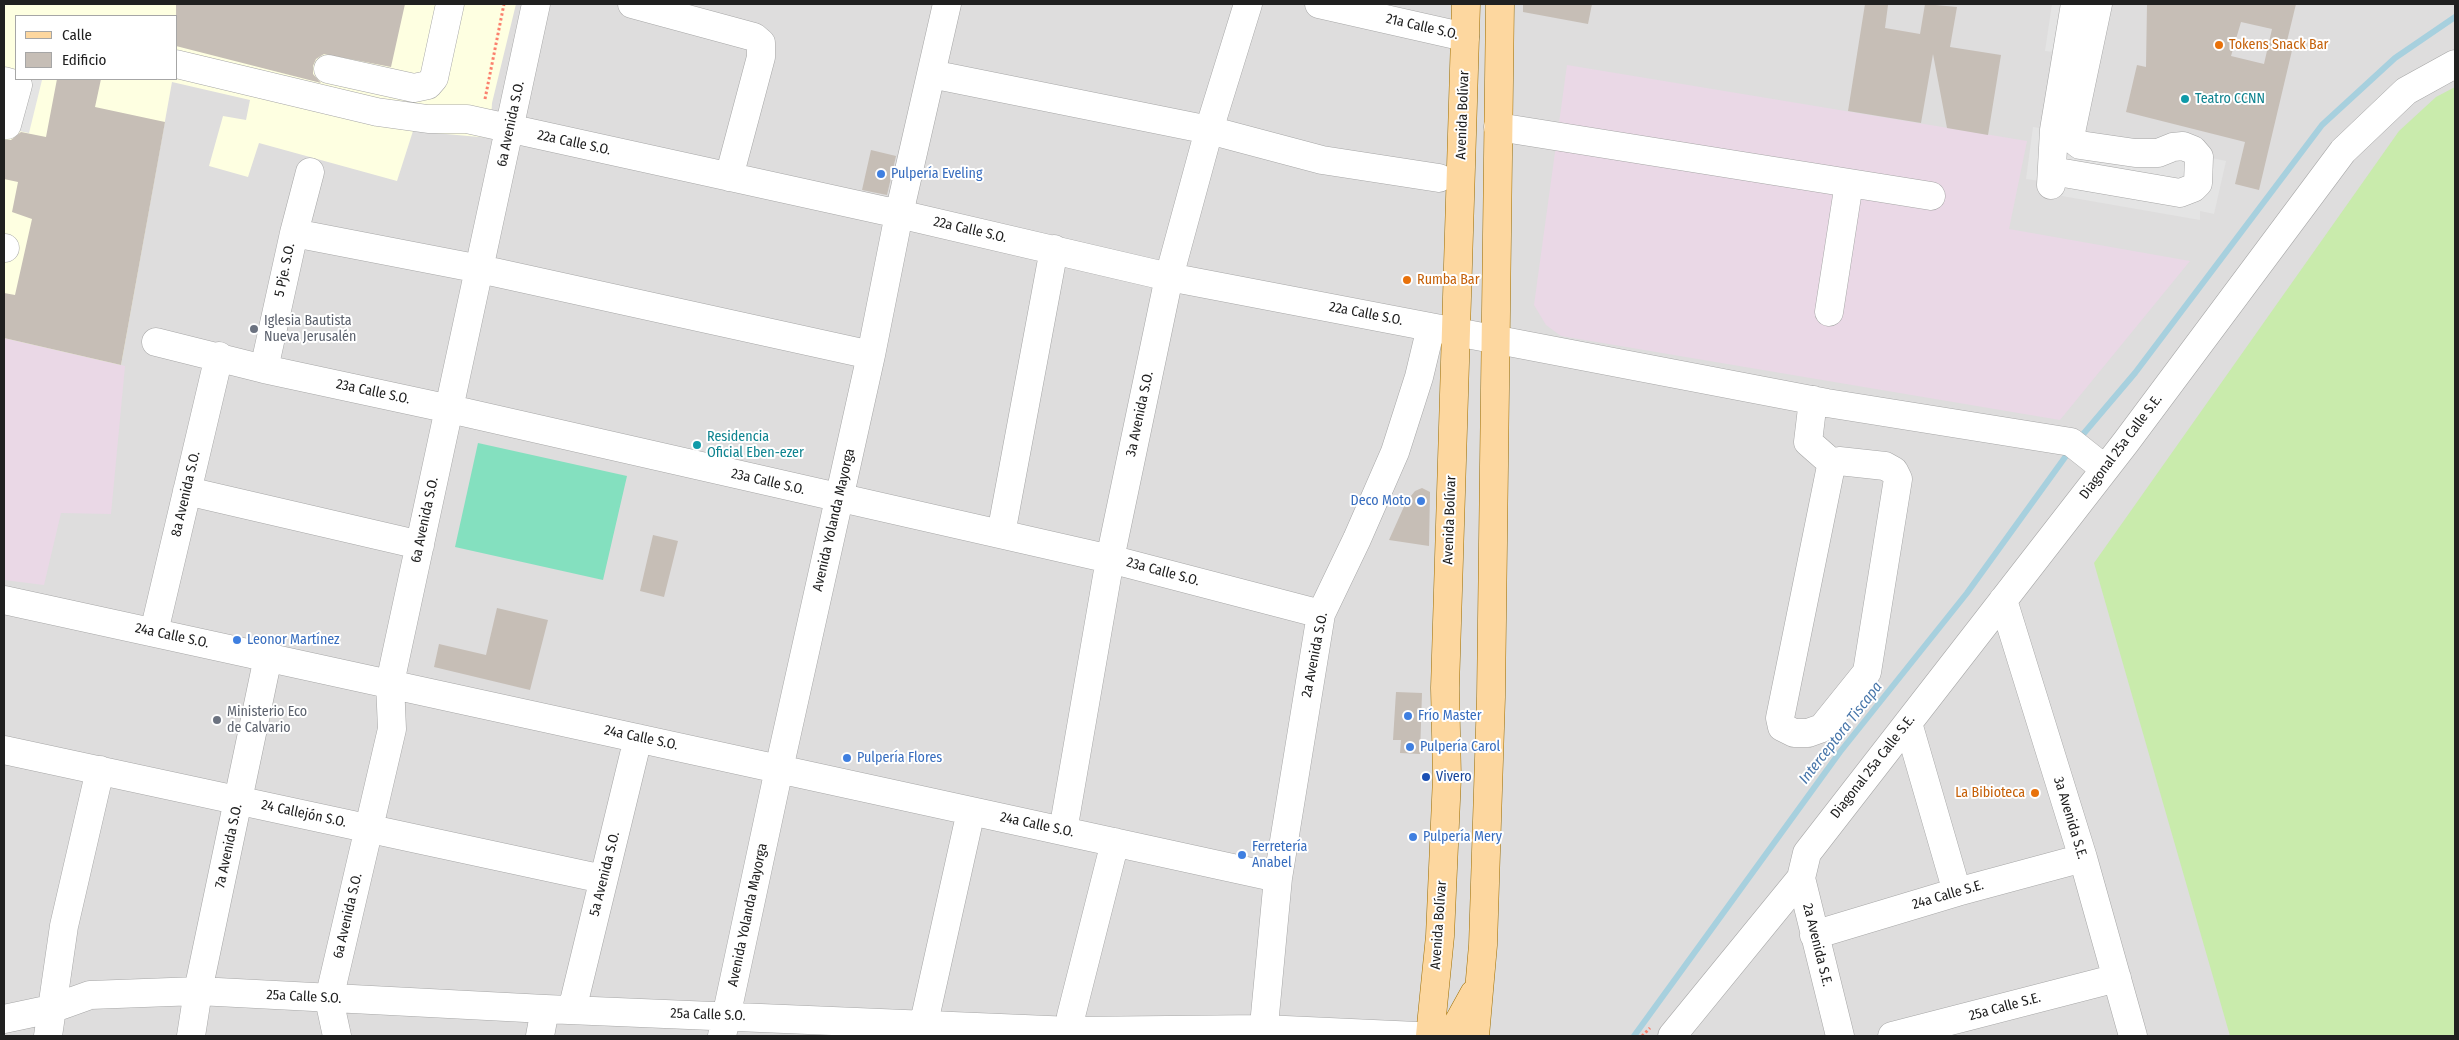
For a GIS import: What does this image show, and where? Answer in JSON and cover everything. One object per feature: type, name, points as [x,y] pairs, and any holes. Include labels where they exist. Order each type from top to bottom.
[{"type":"main road","name":"Avenida Bolívar","points":[[1432,1036],[1440,936],[1447,777],[1443,328],[1466,4]]},
{"type":"main road","points":[[1475,1036],[1484,945],[1491,697],[1500,4]]},
{"type":"main road","points":[[1432,1036],[1453,1032],[1467,1010],[1480,980]]},
{"type":"street","name":"6a Avenida S.O.","points":[[337,1036],[329,999],[392,729],[390,683],[536,4]]},
{"type":"street","points":[[632,4],[754,37],[761,43],[761,57],[730,178]]},
{"type":"street","name":"Avenida Yolanda Mayorga","points":[[724,1026],[871,355],[899,214],[947,4]]},
{"type":"street","name":"3a Avenida S.O.","points":[[1063,831],[1110,559],[1169,277],[1209,130],[1248,4]]},
{"type":"street","name":"21a Calle S.O.","points":[[1319,4],[1465,37]]},
{"type":"street","points":[[2075,4],[2054,130],[2051,178],[2180,193],[2193,188],[2198,183],[2199,157],[2193,150],[2183,146],[2173,147],[2158,153],[2135,153],[2080,145],[2070,137],[2098,4]]},
{"type":"street","points":[[328,69],[414,88],[428,85],[434,78],[453,9]]},
{"type":"street","name":"22a Calle S.O.","points":[[178,64],[376,112],[428,119],[467,119],[899,214],[1169,277],[1443,328]]},
{"type":"street","name":"Diagonal 25a Calle S.E.","points":[[1672,1036],[1804,865],[1908,723],[2105,469],[2343,151],[2406,91],[2455,64]]},
{"type":"street","points":[[931,74],[1209,130],[1322,160],[1439,178]]},
{"type":"street","points":[[4,80],[18,85],[7,125],[4,124]]},
{"type":"street","points":[[1498,127],[1931,196]]},
{"type":"street","name":"5 Pje. S.O.","points":[[264,369],[294,233],[310,172]]},
{"type":"street","points":[[1829,312],[1849,182]]},
{"type":"street","points":[[294,233],[480,269],[871,355]]},
{"type":"street","points":[[1002,534],[1054,249]]},
{"type":"street","points":[[1443,328],[1813,400],[2077,446],[2105,469]]},
{"type":"street","name":"2a Avenida S.O.","points":[[1263,1033],[1278,878],[1320,614],[1357,539],[1395,452],[1418,377],[1443,328]]},
{"type":"street","name":"23a Calle S.O.","points":[[156,342],[264,369],[450,409],[1110,559],[1320,614]]},
{"type":"street","name":"8a Avenida S.O.","points":[[154,632],[218,356]]},
{"type":"street","points":[[1813,400],[1808,442],[1832,464]]},
{"type":"street","points":[[1839,461],[1885,466],[1894,471],[1898,479],[1867,672],[1822,728],[1808,734],[1794,733],[1782,727],[1780,718],[1832,464],[1839,461]]},
{"type":"street","points":[[187,491],[420,545]]},
{"type":"street","name":"24a Calle S.O.","points":[[4,600],[1278,878]]},
{"type":"street","name":"3a Avenida S.E.","points":[[2003,600],[2083,858],[2133,1036]]},
{"type":"street","name":"7a Avenida S.O.","points":[[191,1036],[198,991],[268,657]]},
{"type":"street","points":[[1908,723],[1957,892]]},
{"type":"street","name":"5a Avenida S.O.","points":[[572,1010],[638,738]]},
{"type":"street","name":"24 Callejón S.O.","points":[[4,750],[603,879]]},
{"type":"street","points":[[48,1036],[64,926],[100,770]]},
{"type":"street","points":[[922,1030],[971,811]]},
{"type":"street","points":[[1073,1034],[1071,1016],[1114,842]]},
{"type":"street","name":"24a Calle S.E.","points":[[1814,935],[1957,892],[2083,858]]},
{"type":"street","name":"2a Avenida S.E.","points":[[1804,865],[1814,935],[1840,1036]]},
{"type":"street","name":"25a Calle S.E.","points":[[1892,1036],[2117,978]]},
{"type":"street","name":"25a Calle S.O.","points":[[4,1019],[51,1009],[90,995],[198,991],[572,1010],[724,1026],[1073,1034],[1263,1033],[1417,1036]]},
{"type":"street","points":[[540,1036],[545,1009]]},
{"type":"path","points":[[480,123],[504,4]]},
{"type":"shaded area","points":[[4,4],[2455,4],[2455,1036],[4,1036]]},
{"type":"shaded area","points":[[4,4],[516,4],[492,103],[490,138],[413,131],[397,181],[259,143],[248,177],[209,166],[223,116],[246,120],[250,100],[172,82],[121,365],[4,338]]},
{"type":"shaded area","points":[[2052,4],[2069,4],[2062,53],[2045,51]]},
{"type":"shaded area","points":[[1567,65],[2027,141],[2009,229],[2190,261],[2060,420],[1561,336],[1546,325],[1534,305]]},
{"type":"shaded area","points":[[16,80],[42,80],[29,133],[4,128]]},
{"type":"shaded area","points":[[2033,127],[2140,143],[2226,161],[2214,214],[2200,211],[2200,220],[2039,192],[2040,181],[2026,179]]},
{"type":"shaded area","points":[[4,338],[125,366],[111,514],[61,513],[44,585],[4,580]]},
{"type":"green space","points":[[2455,87],[2455,1036],[2230,1036],[2094,563],[2399,131],[2436,97]]},
{"type":"green space","points":[[478,443],[627,476],[603,580],[455,547]]},
{"type":"building","points":[[176,4],[405,4],[391,67],[324,54],[316,59],[313,66],[313,74],[321,83],[178,47],[178,15],[176,15]]},
{"type":"building","points":[[1523,4],[1592,4],[1588,24],[1523,12]]},
{"type":"building","points":[[1865,4],[1888,5],[1885,28],[1920,34],[1925,4],[1957,7],[1950,47],[2001,55],[1988,135],[1947,128],[1933,54],[1921,123],[1848,111]]},
{"type":"building","points":[[2147,4],[2296,4],[2287,41],[2294,42],[2259,190],[2235,184],[2245,142],[2126,112],[2137,65],[2146,67]],"holes":[[[2241,22],[2272,29],[2264,64],[2231,56]]]},
{"type":"building","points":[[57,80],[101,80],[95,107],[165,122],[121,365],[4,338],[4,293],[15,295],[32,219],[12,212],[18,182],[4,179],[4,140],[11,140],[21,132],[46,137]]},
{"type":"building","name":"Pulpería Eveling","points":[[871,150],[896,156],[887,195],[862,190]]},
{"type":"building","points":[[1422,488],[1430,492],[1429,546],[1389,540],[1406,502],[1415,491]]},
{"type":"building","points":[[653,535],[678,541],[664,597],[640,591]]},
{"type":"building","points":[[497,608],[548,620],[530,690],[434,667],[439,644],[486,655]]},
{"type":"building","name":"Frío Master","points":[[1396,692],[1422,693],[1420,754],[1400,753],[1401,740],[1393,740]]},
{"type":"waterway","points":[[2079,439],[2135,373],[2322,125],[2395,58],[2455,17]]},
{"type":"waterway","name":"Interceptora Tiscapa","points":[[1634,1036],[1840,752],[1967,593],[2071,449]]},
{"type":"place","name":"Tokens Snack Bar","points":[[2219,45]]},
{"type":"place","name":"Teatro CCNN","points":[[2185,99]]},
{"type":"place","name":"Pulpería Eveling","points":[[881,174]]},
{"type":"place","name":"Rumba Bar","points":[[1407,280]]},
{"type":"place","name":"Iglesia Bautista Nueva Jerusalén","points":[[254,329]]},
{"type":"place","name":"Residencia Oficial Eben-ezer","points":[[697,445]]},
{"type":"place","name":"Deco Moto","points":[[1421,501]]},
{"type":"place","name":"Leonor Martínez","points":[[237,640]]},
{"type":"place","name":"Frío Master","points":[[1408,716]]},
{"type":"place","name":"Ministerio Eco de Calvario","points":[[217,720]]},
{"type":"place","name":"Pulpería Carol","points":[[1410,747]]},
{"type":"place","name":"Pulpería Flores","points":[[847,758]]},
{"type":"place","name":"Vivero","points":[[1426,777]]},
{"type":"place","name":"La Bibioteca","points":[[2035,793]]},
{"type":"place","name":"Pulpería Mery","points":[[1413,837]]},
{"type":"place","name":"Ferretería Anabel","points":[[1242,855]]}]
